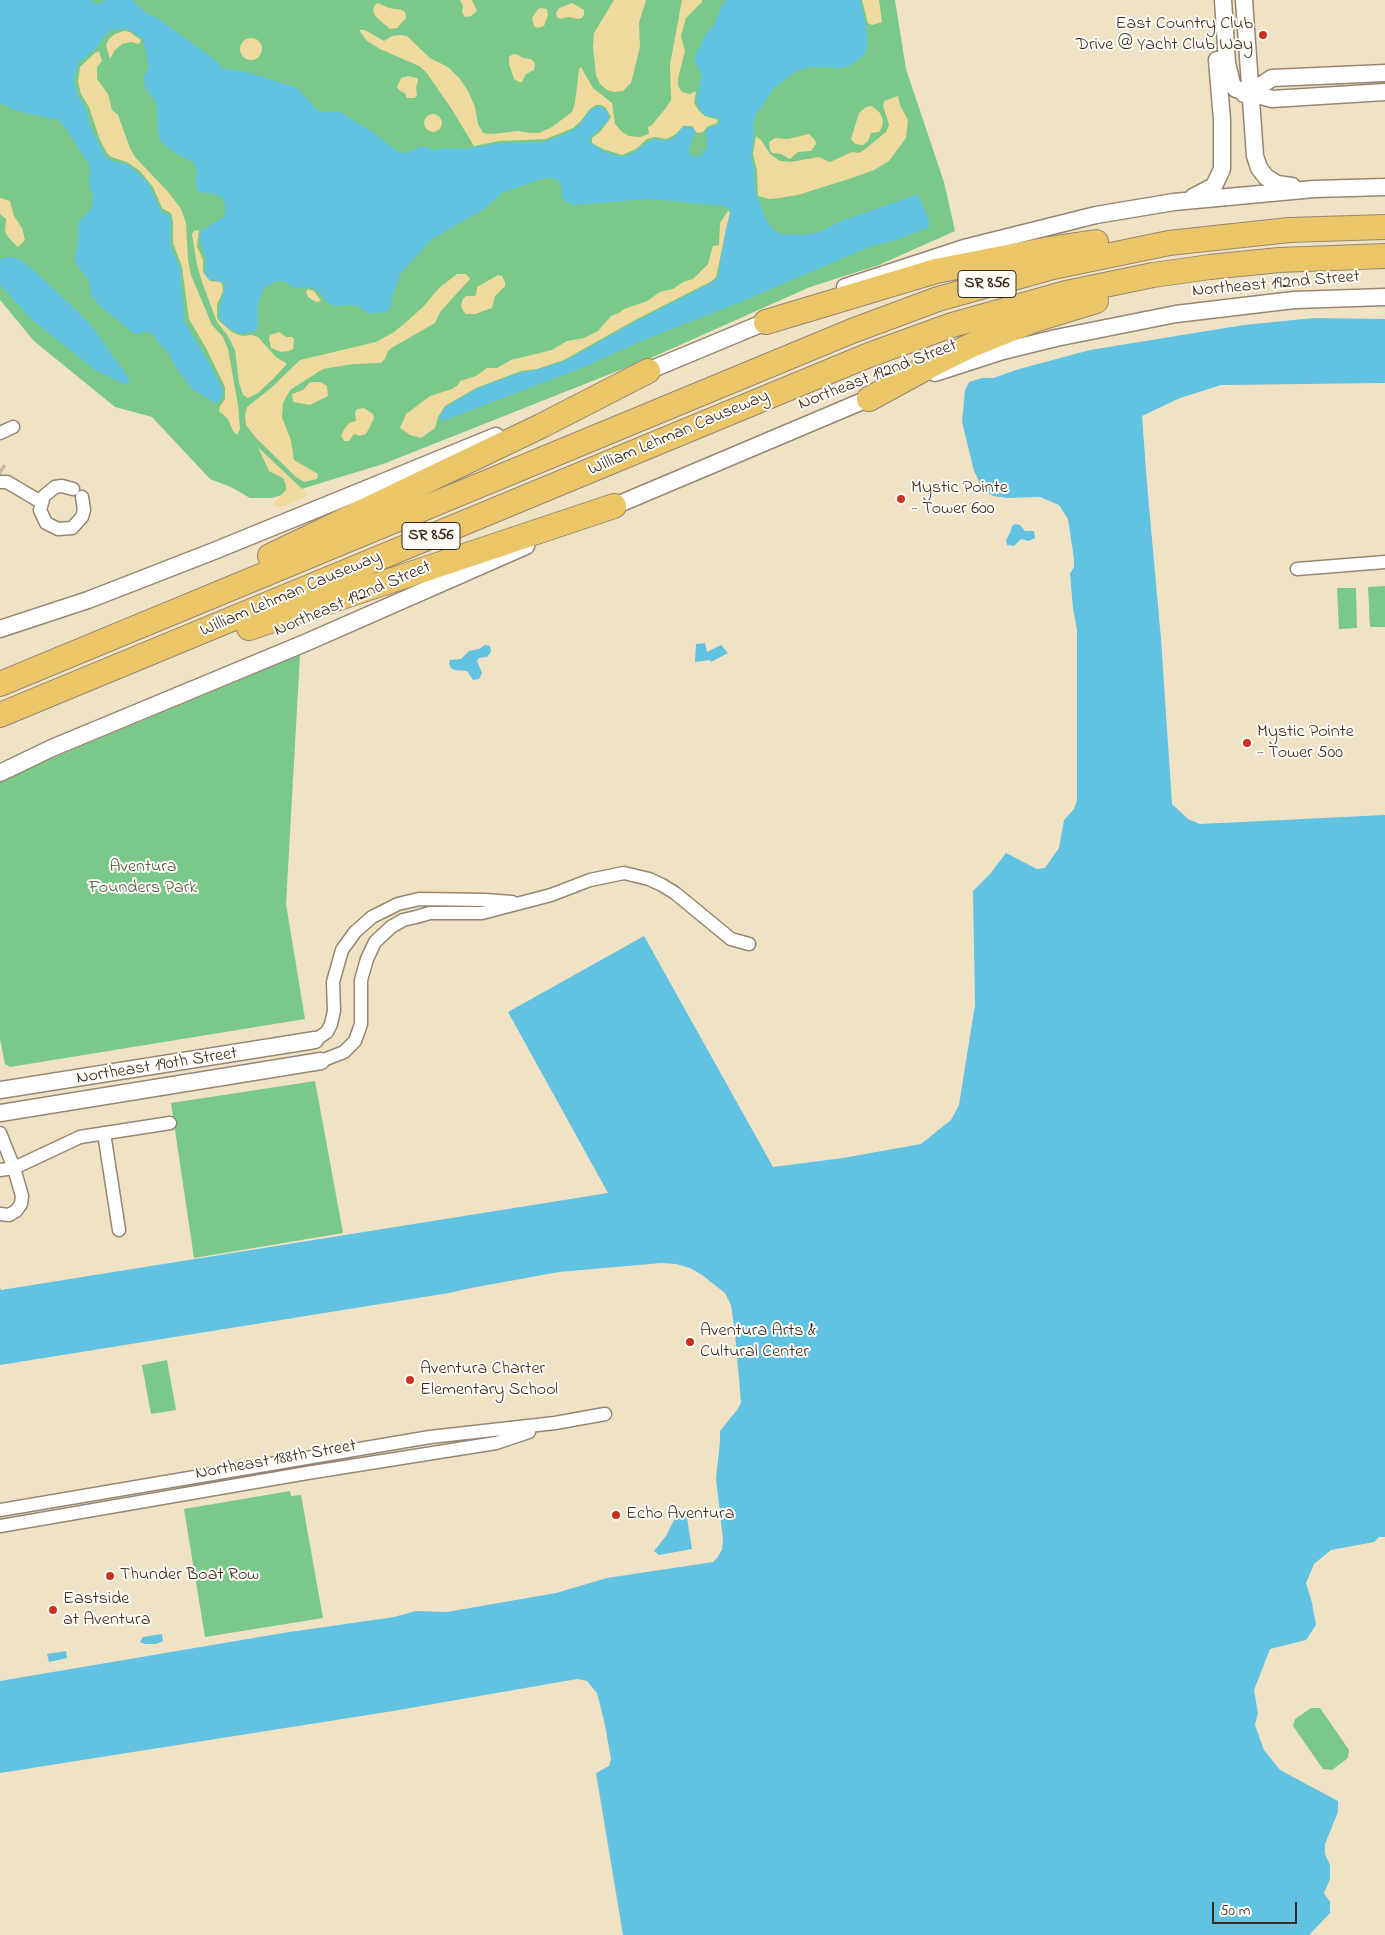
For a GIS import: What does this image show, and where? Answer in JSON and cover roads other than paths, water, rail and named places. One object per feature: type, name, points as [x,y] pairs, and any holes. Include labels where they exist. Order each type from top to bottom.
[{"type":"highway","name":"William Lehman Causeway","points":[[0,684],[852,331],[908,310],[1001,280],[1082,260],[1169,243],[1308,229],[1385,228]]},
{"type":"highway","points":[[766,322],[936,271],[1049,249],[1135,236],[1230,236]]},
{"type":"highway","name":"William Lehman Causeway","points":[[9,711],[897,344],[980,316],[1124,280],[1210,267],[1293,259],[1385,256]]},
{"type":"highway","points":[[869,399],[934,363],[1015,327],[1076,306],[1210,267]]},
{"type":"highway","points":[[156,620],[238,572],[541,426],[648,371]]},
{"type":"highway","points":[[9,711],[86,692],[224,636],[614,506]]},
{"type":"street","points":[[1174,202],[1205,192],[1216,183],[1221,174],[1223,164],[1222,120],[1213,0]]},
{"type":"street","points":[[1223,0],[1227,63],[1229,76],[1236,89],[1272,99],[1385,92]]},
{"type":"street","points":[[1244,0],[1253,145],[1259,168],[1266,177],[1278,184],[1314,189]]},
{"type":"street","points":[[1222,120],[1227,103],[1236,96],[1251,92],[1272,78],[1385,73]]},
{"type":"street","points":[[0,629],[88,600],[214,551],[518,427],[835,291],[945,253],[1057,224],[1174,202],[1314,189],[1385,186]]},
{"type":"street","name":"Northeast 192nd Street","points":[[0,773],[52,748],[337,629],[614,506],[931,375],[1003,352],[1114,325],[1176,314],[1324,298],[1385,297]]},
{"type":"street","points":[[0,434],[13,427]]},
{"type":"street","points":[[3,478],[41,502]]},
{"type":"street","points":[[62,486],[78,493],[84,510],[78,523],[65,530],[51,527],[46,523],[40,510],[41,502],[44,496],[55,487],[62,486]]},
{"type":"street","points":[[1298,569],[1385,562]]},
{"type":"street","points":[[0,767],[52,748]]},
{"type":"street","points":[[321,1061],[344,1052],[355,1041],[361,1024],[361,980],[367,959],[375,942],[391,927],[403,920],[430,913],[482,913],[551,895],[608,875],[624,874],[637,875],[649,879],[675,894],[731,939],[749,944]]},
{"type":"street","points":[[315,1040],[327,1032],[331,1024],[334,1011],[333,982],[342,950],[355,932],[372,917],[398,904],[419,899],[485,900],[522,903]]},
{"type":"street","name":"Northeast 190th Street","points":[[0,1090],[315,1040]]},
{"type":"street","points":[[181,1084],[183,1060]]},
{"type":"street","name":"Northeast 190th Street","points":[[0,1113],[321,1061]]},
{"type":"street","points":[[0,1170],[14,1168],[80,1136],[170,1123]]},
{"type":"street","points":[[0,1133],[14,1168],[22,1196],[21,1204],[16,1210],[9,1215],[0,1214]]},
{"type":"street","points":[[104,1133],[119,1230]]},
{"type":"street","name":"Northeast 188th Street","points":[[0,1510],[430,1437],[555,1423],[605,1414]]},
{"type":"street","name":"Northeast 188th Street","points":[[0,1526],[307,1472],[496,1443],[555,1423]]},
{"type":"water","points":[[0,0],[91,0],[96,4],[102,3],[104,0],[132,0],[148,14],[156,17],[215,60],[222,68],[255,74],[297,88],[319,112],[340,112],[374,133],[398,152],[407,153],[420,147],[429,147],[432,150],[447,148],[465,149],[500,143],[543,142],[568,133],[579,126],[593,108],[598,107],[604,108],[609,120],[590,138],[589,142],[604,152],[623,157],[635,152],[647,142],[655,139],[666,141],[674,138],[683,127],[690,127],[694,129],[695,133],[689,148],[690,154],[694,157],[701,155],[707,148],[706,132],[708,128],[718,125],[720,121],[717,117],[704,115],[696,102],[702,76],[695,61],[695,56],[707,32],[712,28],[721,6],[727,0],[860,0],[866,25],[868,46],[864,55],[851,65],[842,68],[808,67],[795,72],[775,87],[757,113],[753,122],[754,135],[751,157],[755,189],[765,218],[774,231],[782,234],[800,235],[817,233],[841,221],[916,195],[919,197],[929,221],[929,227],[896,240],[869,247],[736,304],[646,339],[582,368],[440,422],[440,415],[446,407],[476,389],[516,374],[565,361],[711,283],[718,277],[726,228],[731,212],[729,209],[723,206],[649,199],[574,205],[566,202],[562,197],[561,184],[556,179],[544,178],[502,193],[484,209],[432,239],[401,273],[392,297],[391,308],[385,312],[369,314],[358,306],[335,306],[329,304],[317,290],[310,287],[295,288],[283,281],[274,282],[264,288],[258,303],[258,328],[253,332],[242,334],[228,328],[219,319],[225,286],[222,281],[210,280],[206,276],[206,258],[200,242],[202,230],[225,216],[225,203],[221,197],[215,194],[199,192],[195,185],[197,173],[194,163],[169,149],[160,140],[157,104],[145,87],[144,77],[149,67],[143,39],[128,29],[110,30],[95,49],[78,63],[74,79],[77,94],[86,109],[90,126],[105,156],[109,160],[128,165],[147,181],[162,213],[169,215],[171,222],[170,245],[180,268],[184,321],[220,384],[223,392],[222,397],[215,403],[192,389],[166,350],[152,333],[134,334],[99,305],[91,295],[89,280],[75,260],[78,245],[78,222],[91,209],[93,198],[89,183],[90,166],[65,127],[58,120],[16,111],[0,103]]},
{"type":"water","points":[[17,258],[30,267],[90,324],[130,380],[126,384],[95,370],[31,319],[0,285],[0,259]]},
{"type":"water","points":[[1314,318],[1385,319],[1385,383],[1221,385],[1180,398],[1142,416],[1161,639],[1172,804],[1188,819],[1200,824],[1385,815],[1385,1537],[1379,1537],[1374,1542],[1331,1550],[1314,1564],[1306,1583],[1316,1625],[1306,1640],[1270,1649],[1254,1690],[1258,1713],[1255,1725],[1264,1750],[1280,1770],[1338,1801],[1338,1812],[1325,1844],[1325,1854],[1330,1865],[1330,1879],[1324,1893],[1330,1902],[1330,1913],[1309,1935],[623,1935],[596,1773],[609,1766],[611,1759],[605,1725],[597,1693],[587,1681],[577,1679],[393,1711],[0,1773],[0,1681],[283,1633],[394,1617],[416,1611],[447,1612],[556,1593],[607,1578],[713,1562],[717,1558],[722,1550],[723,1539],[716,1479],[720,1431],[741,1403],[735,1333],[731,1305],[725,1293],[690,1268],[676,1264],[661,1263],[559,1272],[449,1293],[0,1365],[0,1287],[1,1290],[608,1193],[508,1012],[644,936],[773,1167],[843,1158],[921,1144],[951,1120],[959,1105],[975,1005],[973,891],[990,874],[1006,853],[1037,869],[1045,868],[1059,848],[1064,820],[1074,809],[1077,800],[1077,630],[1070,574],[1074,567],[1074,559],[1068,519],[1059,505],[1040,497],[1007,498],[993,496],[984,491],[974,471],[962,422],[965,390],[969,382],[982,378],[993,378],[1090,350],[1244,325]]},
{"type":"water","points":[[1015,524],[1020,525],[1025,531],[1034,531],[1035,538],[1029,541],[1021,539],[1014,546],[1007,545],[1006,540],[1012,526]]},
{"type":"water","points":[[705,643],[707,652],[721,645],[728,653],[711,662],[710,660],[695,662],[696,644]]},
{"type":"water","points":[[485,645],[490,646],[491,652],[487,657],[479,658],[477,661],[482,673],[479,679],[473,680],[467,671],[451,668],[450,660],[461,659],[469,651],[479,649]]},
{"type":"water","points":[[679,1510],[686,1512],[692,1549],[659,1555],[654,1551],[666,1536]]},
{"type":"water","points":[[162,1634],[163,1641],[156,1644],[140,1642],[143,1637]]},
{"type":"water","points":[[66,1651],[67,1658],[49,1662],[47,1654]]},
{"type":"place","name":"East Country Club Drive @ Yacht Club Way","points":[[1263,35]]},
{"type":"place","name":"Mystic Pointe - Tower 600","points":[[901,499]]},
{"type":"place","name":"Mystic Pointe - Tower 500","points":[[1247,743]]},
{"type":"place","name":"Aventura Arts & Cultural Center","points":[[690,1342]]},
{"type":"place","name":"Aventura Charter Elementary School","points":[[410,1380]]},
{"type":"place","name":"Echo Aventura","points":[[616,1515]]},
{"type":"place","name":"Thunder Boat Row","points":[[110,1576]]},
{"type":"place","name":"Eastside at Aventura","points":[[53,1610]]},
{"type":"park label","name":"Aventura Founders Park","points":[[143,878]]}]
